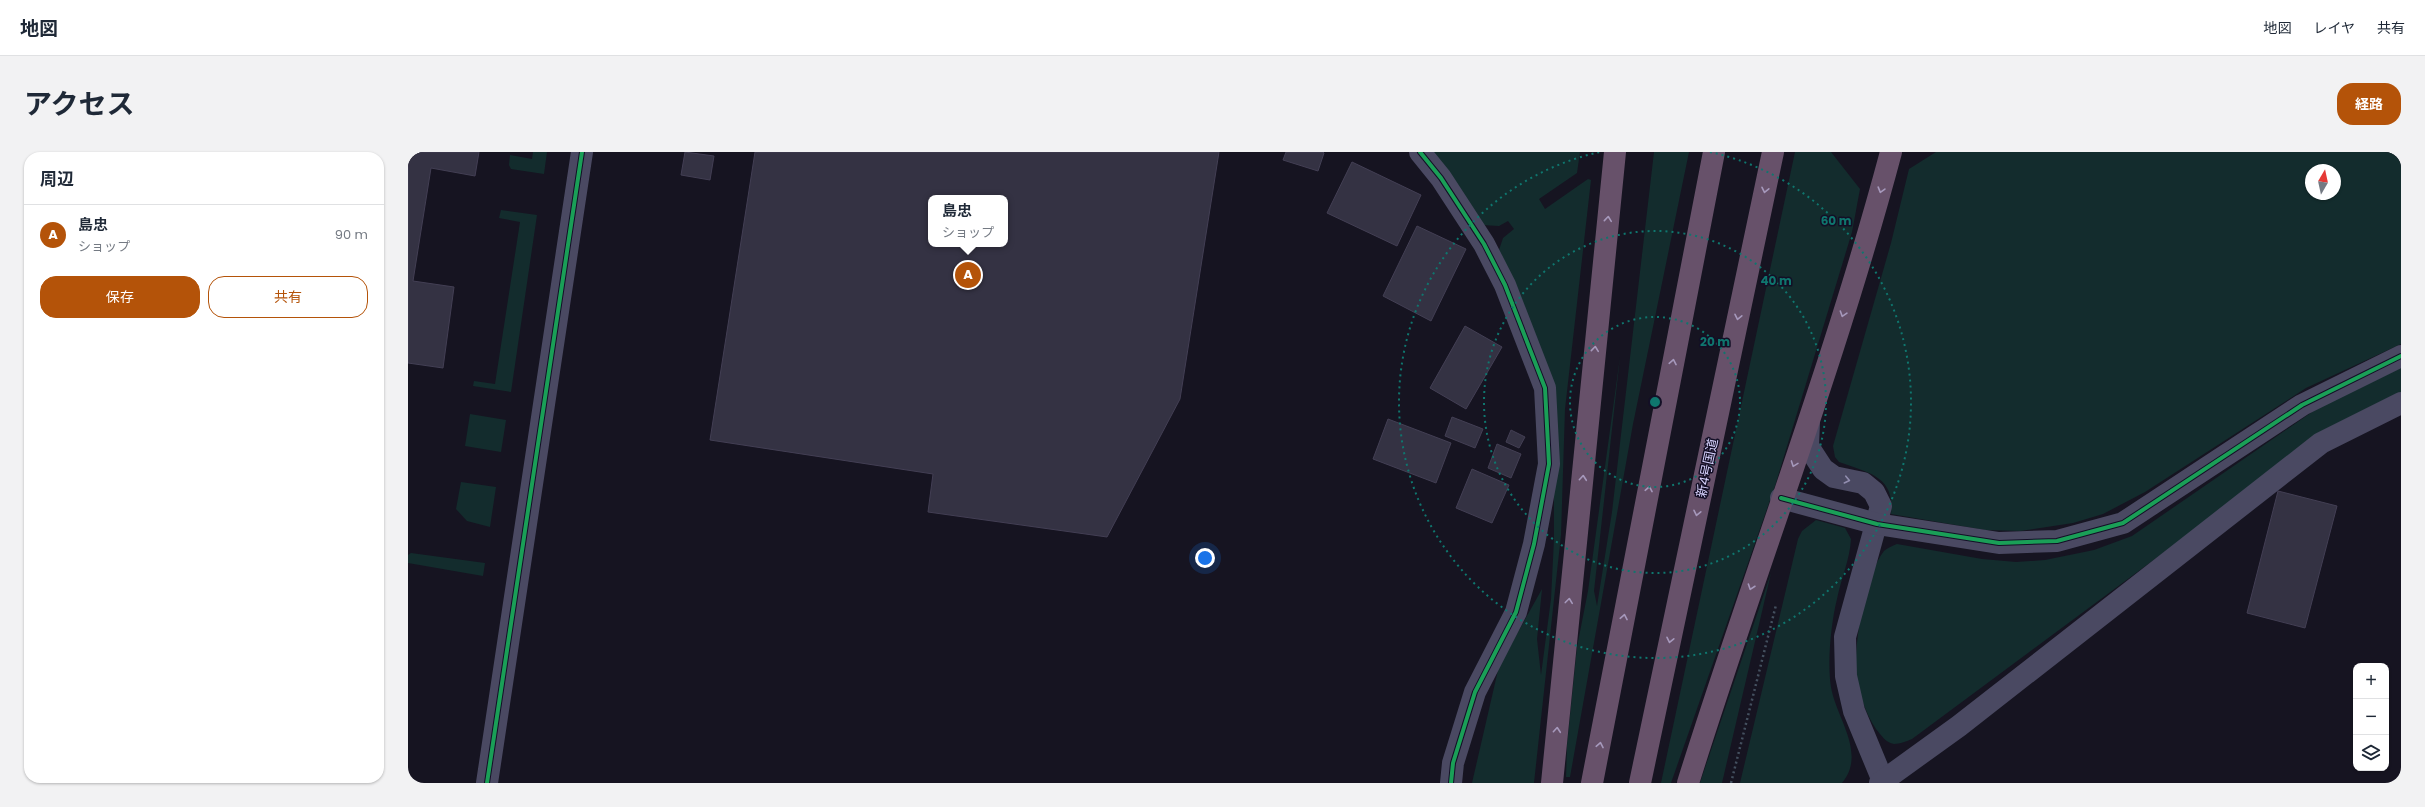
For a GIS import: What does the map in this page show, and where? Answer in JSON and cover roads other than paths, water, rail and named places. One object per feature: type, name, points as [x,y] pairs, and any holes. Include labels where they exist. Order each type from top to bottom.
[{"type":"highway","points":[[1552,783],[1615,152]]},
{"type":"highway","points":[[1592,783],[1714,152]]},
{"type":"highway","name":"新4号国道","points":[[1640,783],[1773,152]]},
{"type":"highway","points":[[1688,783],[1722,671],[1781,498],[1810,419],[1859,266],[1891,152]]},
{"type":"street","points":[[487,783],[582,152]]},
{"type":"street","points":[[1420,152],[1441,178],[1484,244],[1505,285],[1545,388],[1549,464],[1534,544],[1516,612],[1475,692],[1453,763],[1451,783]]},
{"type":"street","points":[[1781,498],[1877,524],[1999,543],[2057,541],[2124,523],[2302,405],[2401,356]]},
{"type":"street","points":[[1810,419],[1808,446],[1815,459],[1823,469],[1834,477],[1863,483],[1874,492],[1881,506],[1845,637],[1846,676],[1854,712],[1881,782],[1959,726],[2321,443],[2401,403]]},
{"type":"place","name":"島忠","points":[[968,275]]}]
